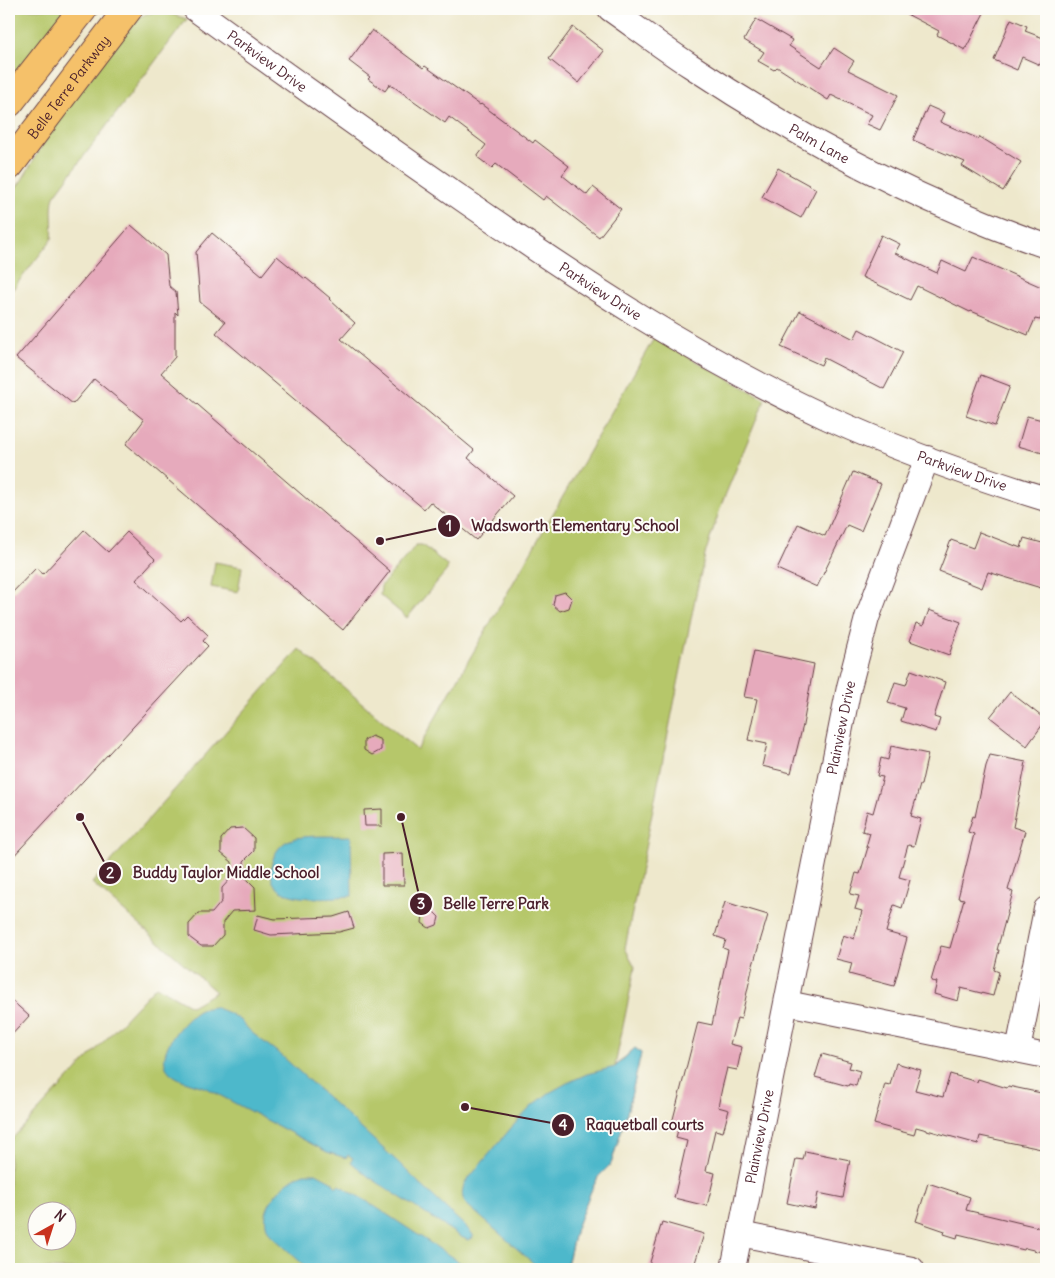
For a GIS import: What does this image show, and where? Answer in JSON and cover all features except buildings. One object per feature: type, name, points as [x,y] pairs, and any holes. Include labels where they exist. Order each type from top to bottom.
[{"type":"main road","points":[[9,103],[83,9]]},
{"type":"main road","name":"Belle Terre Parkway","points":[[9,166],[128,9]]},
{"type":"street","name":"Parkview Drive","points":[[195,9],[361,129],[516,237],[666,333],[777,393],[828,418],[927,458],[1046,499]]},
{"type":"street","name":"Palm Lane","points":[[610,9],[689,65],[827,148],[931,199],[1046,246]]},
{"type":"street","name":"Plainview Drive","points":[[733,1269],[849,687],[867,618],[927,458]]},
{"type":"street","points":[[1018,1050],[1046,909]]},
{"type":"street","points":[[787,1003],[1046,1056]]},
{"type":"street","points":[[740,1234],[912,1269]]},
{"type":"green space","points":[[13,9],[67,9],[9,86],[9,15]]},
{"type":"green space","points":[[161,11],[187,19],[54,196],[52,239],[9,294],[9,197],[22,180],[55,123],[137,18]]},
{"type":"green space","points":[[654,338],[765,399],[722,503],[706,551],[625,948],[635,967],[615,1066],[635,1048],[641,1053],[640,1058],[628,1109],[611,1164],[598,1177],[591,1191],[576,1228],[566,1269],[9,1269],[9,1142],[156,986],[191,1006],[216,992],[92,883],[299,649],[417,750]]},
{"type":"green space","points":[[416,545],[422,545],[447,565],[447,570],[407,618],[380,595],[381,586]]},
{"type":"green space","points":[[215,562],[242,567],[238,592],[211,587]]},
{"type":"water","points":[[351,836],[352,896],[328,898],[299,897],[286,893],[277,887],[272,877],[272,863],[276,852],[284,843],[303,837]]},
{"type":"water","points":[[214,1007],[229,1013],[241,1021],[251,1032],[281,1055],[400,1164],[468,1229],[473,1238],[468,1240],[461,1237],[369,1177],[352,1163],[353,1158],[348,1155],[346,1158],[327,1152],[206,1088],[180,1079],[170,1073],[165,1062],[165,1054],[168,1045],[179,1028],[198,1011]]},
{"type":"water","points":[[635,1048],[641,1053],[640,1058],[628,1109],[611,1164],[598,1177],[591,1191],[576,1228],[568,1261],[564,1269],[540,1269],[466,1204],[462,1194],[464,1184],[532,1106],[549,1093],[567,1083],[587,1074],[615,1067]]},
{"type":"water","points":[[304,1173],[316,1173],[333,1182],[337,1187],[339,1185],[470,1269],[308,1269],[271,1235],[266,1226],[268,1207],[273,1198],[287,1183]]},
{"type":"place","name":"Wadsworth Elementary School","points":[[380,541]]},
{"type":"place","name":"Buddy Taylor Middle School","points":[[80,817]]},
{"type":"place","name":"Belle Terre Park","points":[[401,817]]},
{"type":"place","name":"Raquetball courts","points":[[465,1107]]}]
